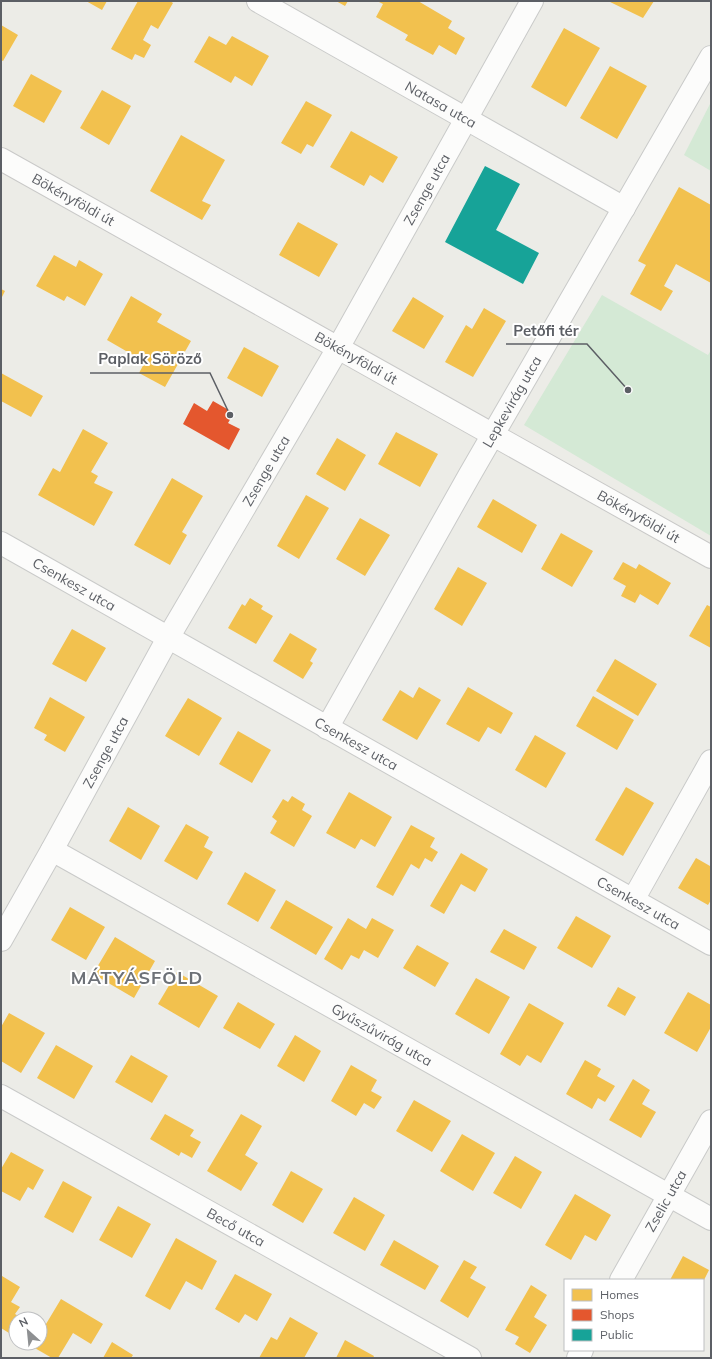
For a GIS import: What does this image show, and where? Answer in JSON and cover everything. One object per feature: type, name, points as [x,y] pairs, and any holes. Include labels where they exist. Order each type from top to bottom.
[{"type":"street","name":"Natasa utca","points":[[258,1],[624,208]]},
{"type":"street","name":"Zsenge utca","points":[[3,932],[52,850],[168,638],[338,348],[532,1]]},
{"type":"street","name":"Lepkevirág utca","points":[[327,728],[493,435],[711,57]]},
{"type":"street","name":"Bökényföldi út","points":[[1,159],[711,557]]},
{"type":"street","name":"Csenkesz utca","points":[[1,543],[711,944]]},
{"type":"street","points":[[634,900],[711,761]]},
{"type":"street","name":"Gyűszűvirág utca","points":[[52,850],[711,1219]]},
{"type":"street","name":"Becő utca","points":[[1,1096],[470,1358]]},
{"type":"street","name":"Zselic utca","points":[[622,1279],[711,1121]]},
{"type":"green space","points":[[711,102],[711,171],[684,155]]},
{"type":"green space","points":[[602,295],[708,355],[711,350],[711,536],[524,425]]},
{"type":"building: Homes","points":[[86,1],[107,1],[102,10]]},
{"type":"building: Homes","points":[[138,1],[170,1],[173,3],[158,29],[151,25],[143,40],[151,45],[144,58],[135,54],[132,60],[111,49]]},
{"type":"building: Homes","points":[[336,1],[348,1],[345,6]]},
{"type":"building: Homes","points":[[377,1],[418,1],[452,21],[448,28],[465,38],[456,55],[439,45],[433,55],[405,40],[408,35],[376,17],[383,4]]},
{"type":"building: Homes","points":[[608,1],[654,1],[643,18]]},
{"type":"building: Homes","points":[[1,25],[18,35],[3,61],[1,60]]},
{"type":"building: Homes","points":[[564,28],[600,48],[566,107],[531,87]]},
{"type":"building: Homes","points":[[209,36],[226,45],[232,36],[269,56],[252,86],[235,76],[231,83],[194,62]]},
{"type":"building: Homes","points":[[610,66],[647,86],[617,139],[580,118]]},
{"type":"building: Homes","points":[[31,74],[62,91],[44,123],[13,106]]},
{"type":"building: Homes","points":[[102,90],[131,106],[109,145],[80,128]]},
{"type":"building: Homes","points":[[306,101],[332,115],[313,147],[307,144],[301,154],[281,143]]},
{"type":"building: Homes","points":[[351,131],[398,157],[383,183],[370,175],[364,186],[330,167]]},
{"type":"building: Homes","points":[[181,135],[225,160],[202,201],[211,205],[202,220],[150,191]]},
{"type":"building: Homes","points":[[679,187],[711,205],[711,283],[676,264],[664,286],[673,291],[661,311],[630,294],[646,265],[638,261]]},
{"type":"building: Homes","points":[[298,222],[338,244],[319,277],[279,255]]},
{"type":"building: Homes","points":[[54,255],[76,267],[79,260],[103,274],[85,306],[67,296],[64,301],[36,286]]},
{"type":"building: Homes","points":[[1,289],[5,291],[1,299]]},
{"type":"building: Homes","points":[[131,296],[162,314],[157,322],[191,341],[165,387],[139,373],[145,362],[107,340]]},
{"type":"building: Homes","points":[[413,297],[444,316],[424,349],[392,331]]},
{"type":"building: Homes","points":[[484,308],[506,321],[473,377],[445,362],[466,325],[472,329]]},
{"type":"building: Homes","points":[[244,347],[279,366],[262,397],[227,378]]},
{"type":"building: Homes","points":[[1,373],[43,396],[31,417],[1,401]]},
{"type":"building: Homes","points":[[83,429],[108,443],[91,472],[98,476],[94,483],[113,492],[94,526],[38,495],[53,468],[60,472]]},
{"type":"building: Homes","points":[[396,432],[438,454],[420,487],[378,464]]},
{"type":"building: Homes","points":[[337,438],[366,455],[345,491],[316,474]]},
{"type":"building: Homes","points":[[172,478],[203,496],[182,532],[187,535],[170,565],[134,545]]},
{"type":"building: Homes","points":[[306,495],[329,508],[299,559],[277,546]]},
{"type":"building: Homes","points":[[493,499],[537,525],[522,553],[477,527]]},
{"type":"building: Homes","points":[[360,518],[390,535],[365,576],[336,559]]},
{"type":"building: Homes","points":[[561,533],[593,551],[572,587],[541,569]]},
{"type":"building: Homes","points":[[623,562],[636,569],[639,564],[671,583],[658,605],[640,594],[635,603],[621,596],[626,586],[613,579]]},
{"type":"building: Homes","points":[[458,567],[487,583],[462,626],[434,609]]},
{"type":"building: Homes","points":[[250,598],[263,606],[261,609],[273,616],[256,644],[228,628],[242,604],[245,606]]},
{"type":"building: Homes","points":[[707,605],[711,607],[711,648],[689,636]]},
{"type":"building: Homes","points":[[72,629],[106,648],[86,682],[52,664]]},
{"type":"building: Homes","points":[[290,633],[317,649],[310,661],[313,663],[303,679],[273,661]]},
{"type":"building: Homes","points":[[615,659],[657,684],[638,716],[596,691]]},
{"type":"building: Homes","points":[[419,687],[441,700],[417,740],[382,720],[400,690],[413,698]]},
{"type":"building: Homes","points":[[468,687],[513,713],[501,734],[488,727],[479,742],[446,724]]},
{"type":"building: Homes","points":[[593,696],[634,720],[617,750],[576,726]]},
{"type":"building: Homes","points":[[50,697],[85,717],[65,752],[44,740],[47,735],[34,728]]},
{"type":"building: Homes","points":[[188,698],[222,718],[199,756],[165,736]]},
{"type":"building: Homes","points":[[238,731],[271,750],[252,783],[219,764]]},
{"type":"building: Homes","points":[[535,735],[566,753],[546,788],[515,770]]},
{"type":"building: Homes","points":[[626,787],[654,803],[623,856],[595,840]]},
{"type":"building: Homes","points":[[349,792],[392,817],[375,847],[361,839],[355,849],[326,833]]},
{"type":"building: Homes","points":[[292,796],[305,804],[302,810],[312,816],[294,847],[270,833],[277,821],[272,817],[283,799],[288,802]]},
{"type":"building: Homes","points":[[128,807],[160,826],[141,860],[109,841]]},
{"type":"building: Homes","points":[[186,824],[209,837],[204,847],[213,852],[197,880],[164,861]]},
{"type":"building: Homes","points":[[411,825],[435,838],[430,847],[438,852],[432,862],[425,858],[419,869],[411,864],[393,896],[376,887]]},
{"type":"building: Homes","points":[[461,853],[488,869],[475,892],[461,884],[444,914],[430,906]]},
{"type":"building: Homes","points":[[696,858],[710,866],[711,864],[711,900],[708,905],[678,888]]},
{"type":"building: Homes","points":[[245,872],[276,890],[258,922],[227,904]]},
{"type":"building: Homes","points":[[286,900],[333,927],[316,955],[270,928]]},
{"type":"building: Homes","points":[[70,907],[105,927],[86,960],[51,940]]},
{"type":"building: Homes","points":[[576,916],[611,936],[592,968],[557,948]]},
{"type":"building: Homes","points":[[348,918],[366,929],[372,918],[394,930],[378,958],[364,950],[359,959],[351,955],[342,970],[324,959]]},
{"type":"building: Homes","points":[[504,929],[537,947],[524,970],[490,952]]},
{"type":"building: Homes","points":[[115,937],[155,961],[134,998],[93,974]]},
{"type":"building: Homes","points":[[417,945],[449,963],[435,987],[403,968]]},
{"type":"building: Homes","points":[[177,972],[218,996],[199,1028],[158,1004]]},
{"type":"building: Homes","points":[[476,978],[510,997],[489,1034],[455,1014]]},
{"type":"building: Homes","points":[[618,987],[636,997],[625,1016],[607,1006]]},
{"type":"building: Homes","points":[[688,992],[711,1005],[711,1027],[697,1052],[664,1033]]},
{"type":"building: Homes","points":[[238,1002],[275,1024],[260,1049],[223,1028]]},
{"type":"building: Homes","points":[[529,1003],[564,1023],[541,1063],[527,1055],[520,1066],[500,1054]]},
{"type":"building: Homes","points":[[9,1013],[45,1033],[21,1073],[1,1061],[1,1027]]},
{"type":"building: Homes","points":[[295,1035],[321,1051],[304,1082],[277,1066]]},
{"type":"building: Homes","points":[[56,1045],[93,1066],[74,1099],[37,1078]]},
{"type":"building: Homes","points":[[131,1055],[168,1076],[152,1103],[115,1082]]},
{"type":"building: Homes","points":[[585,1060],[601,1069],[597,1076],[615,1086],[605,1102],[598,1098],[592,1109],[566,1094]]},
{"type":"building: Homes","points":[[351,1065],[377,1080],[371,1091],[382,1097],[374,1109],[364,1103],[356,1116],[331,1101]]},
{"type":"building: Homes","points":[[633,1079],[650,1090],[642,1104],[656,1112],[641,1138],[609,1120]]},
{"type":"building: Homes","points":[[414,1100],[451,1121],[432,1152],[396,1131]]},
{"type":"building: Homes","points":[[165,1114],[194,1130],[190,1136],[201,1142],[192,1158],[181,1152],[179,1156],[150,1139]]},
{"type":"building: Homes","points":[[241,1114],[262,1126],[245,1155],[258,1163],[241,1191],[207,1171]]},
{"type":"building: Homes","points":[[462,1134],[495,1153],[473,1191],[440,1171]]},
{"type":"building: Homes","points":[[11,1152],[44,1170],[33,1190],[28,1187],[20,1201],[1,1191],[1,1169]]},
{"type":"building: Homes","points":[[515,1156],[542,1172],[521,1209],[493,1193]]},
{"type":"building: Homes","points":[[291,1171],[323,1189],[303,1223],[272,1205]]},
{"type":"building: Homes","points":[[63,1181],[92,1197],[73,1233],[44,1217]]},
{"type":"building: Homes","points":[[575,1194],[611,1215],[596,1241],[585,1235],[571,1260],[545,1245]]},
{"type":"building: Homes","points":[[354,1197],[385,1215],[365,1251],[333,1233]]},
{"type":"building: Homes","points":[[118,1206],[151,1224],[132,1258],[99,1240]]},
{"type":"building: Homes","points":[[176,1238],[217,1261],[202,1290],[186,1281],[170,1310],[145,1296]]},
{"type":"building: Homes","points":[[394,1240],[439,1266],[425,1290],[380,1265]]},
{"type":"building: Homes","points":[[683,1256],[709,1270],[704,1280],[671,1279]]},
{"type":"building: Homes","points":[[464,1260],[477,1267],[470,1278],[486,1287],[468,1318],[440,1301]]},
{"type":"building: Homes","points":[[235,1274],[272,1294],[257,1321],[245,1314],[239,1323],[215,1309]]},
{"type":"building: Homes","points":[[2,1276],[20,1287],[11,1302],[20,1307],[17,1311],[8,1311],[8,1332],[1,1328]]},
{"type":"building: Homes","points":[[531,1285],[547,1295],[534,1317],[547,1325],[530,1353],[515,1344],[519,1337],[505,1330]]},
{"type":"building: Homes","points":[[61,1299],[103,1324],[91,1344],[73,1333],[58,1358],[52,1358],[40,1351],[48,1351],[48,1321]]},
{"type":"building: Homes","points":[[290,1317],[318,1333],[304,1358],[259,1358],[271,1337],[277,1340]]},
{"type":"building: Homes","points":[[345,1340],[374,1356],[373,1358],[336,1358]]},
{"type":"building: Homes","points":[[112,1342],[133,1355],[131,1358],[103,1358]]},
{"type":"building: Shops","points":[[213,401],[234,413],[228,423],[240,429],[229,450],[183,424],[194,403],[207,411]]},
{"type":"building: Public","points":[[485,166],[520,184],[496,230],[539,253],[523,284],[445,242]]},
{"type":"place","name":"Petőfi tér","points":[[628,390]]},
{"type":"place","name":"Paplak Söröző","points":[[230,415]]},
{"type":"district","name":"MÁTYÁSFÖLD","points":[[137,978]]}]
